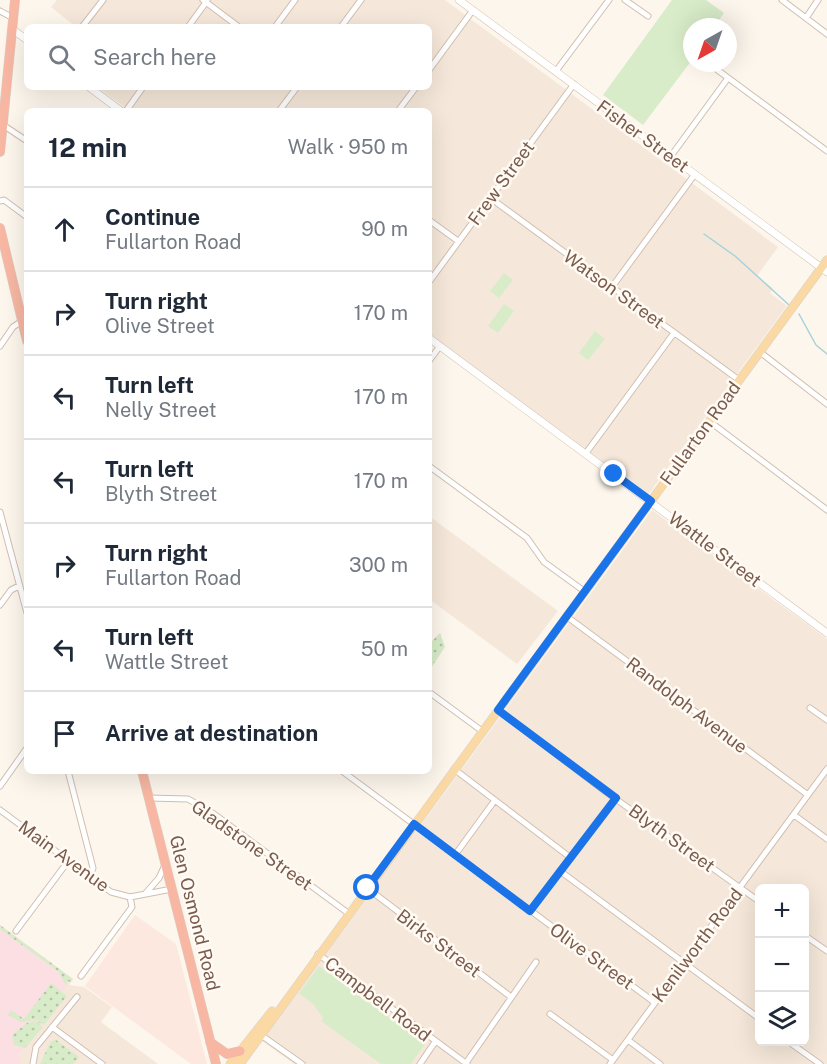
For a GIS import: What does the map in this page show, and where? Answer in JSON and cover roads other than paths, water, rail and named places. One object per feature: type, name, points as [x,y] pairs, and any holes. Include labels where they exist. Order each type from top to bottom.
[{"type":"highway","points":[[0,152],[15,0]]},
{"type":"highway","points":[[0,228],[2,255],[24,329]]},
{"type":"highway","name":"Glen Osmond Road","points":[[143,774],[216,1064]]},
{"type":"highway","points":[[209,1040],[227,1054],[240,1051]]},
{"type":"main road","name":"Fullarton Road","points":[[240,1064],[584,591],[739,380],[824,269],[827,260]]},
{"type":"main road","name":"Fullarton Road","points":[[230,1064],[297,983]]},
{"type":"street","points":[[84,24],[103,0]]},
{"type":"street","points":[[277,24],[295,0]]},
{"type":"street","points":[[343,24],[360,0]]},
{"type":"street","name":"Fisher Street","points":[[459,0],[824,269]]},
{"type":"street","points":[[556,71],[609,0]]},
{"type":"street","points":[[626,0],[648,16]]},
{"type":"street","points":[[782,0],[827,34]]},
{"type":"street","points":[[806,18],[819,0]]},
{"type":"street","points":[[190,24],[206,1],[234,24]]},
{"type":"street","points":[[432,65],[473,10]]},
{"type":"street","points":[[0,11],[13,18]]},
{"type":"street","points":[[12,29],[24,38]]},
{"type":"street","points":[[720,72],[827,151]]},
{"type":"street","points":[[671,156],[728,78]]},
{"type":"street","name":"Frew Street","points":[[432,278],[574,84]]},
{"type":"street","points":[[93,90],[117,108]]},
{"type":"street","points":[[128,108],[142,90]]},
{"type":"street","points":[[281,108],[295,90]]},
{"type":"street","points":[[400,108],[414,90]]},
{"type":"street","points":[[3,124],[24,139]]},
{"type":"street","points":[[612,287],[695,174]]},
{"type":"street","name":"Watson Street","points":[[489,197],[739,380]]},
{"type":"street","points":[[0,201],[24,215]]},
{"type":"street","points":[[432,222],[458,242]]},
{"type":"street","points":[[0,346],[13,327],[22,321]]},
{"type":"street","points":[[586,453],[674,333]]},
{"type":"street","name":"Wattle Street","points":[[432,340],[827,633]]},
{"type":"street","points":[[432,357],[440,346]]},
{"type":"street","points":[[760,352],[827,404]]},
{"type":"street","points":[[709,421],[827,510]]},
{"type":"street","points":[[432,468],[527,538],[544,562],[584,591]]},
{"type":"street","points":[[0,512],[24,603]]},
{"type":"street","points":[[0,605],[11,590],[19,586]]},
{"type":"street","name":"Randolph Avenue","points":[[566,616],[808,795]]},
{"type":"street","points":[[432,694],[482,731]]},
{"type":"street","points":[[810,708],[827,720]]},
{"type":"street","name":"Blyth Street","points":[[498,710],[755,899]]},
{"type":"street","points":[[0,786],[24,752]]},
{"type":"street","points":[[454,769],[571,858]]},
{"type":"street","name":"Kenilworth Road","points":[[612,1062],[827,769]]},
{"type":"street","points":[[69,774],[93,868],[90,876]]},
{"type":"street","name":"Olive Street","points":[[346,774],[654,1002]]},
{"type":"street","name":"Gladstone Street","points":[[149,798],[188,799],[214,814],[348,913]]},
{"type":"street","points":[[530,911],[616,798]]},
{"type":"street","points":[[455,855],[495,800]]},
{"type":"street","name":"Main Avenue","points":[[1,814],[69,860],[111,892],[130,897],[172,889]]},
{"type":"street","points":[[794,814],[827,839]]},
{"type":"street","points":[[16,931],[69,860]]},
{"type":"street","points":[[144,895],[159,878],[166,863]]},
{"type":"street","points":[[560,871],[755,1016]]},
{"type":"street","name":"Birks Street","points":[[367,888],[511,998]]},
{"type":"street","name":"Main Avenue","points":[[81,976],[132,907],[130,897]]},
{"type":"street","points":[[808,938],[827,951]]},
{"type":"street","name":"Campbell Road","points":[[318,954],[466,1063]]},
{"type":"street","points":[[466,1063],[536,962]]},
{"type":"street","points":[[33,1064],[36,1047],[77,997]]},
{"type":"street","points":[[550,1014],[612,1062]]},
{"type":"street","points":[[52,1027],[100,1064]]},
{"type":"street","points":[[261,1035],[302,1064]]},
{"type":"street","points":[[628,1040],[660,1064]]},
{"type":"street","points":[[420,1064],[435,1042]]},
{"type":"street","points":[[796,1046],[820,1064]]},
{"type":"waterway","points":[[704,234],[735,256],[789,305]]},
{"type":"waterway","points":[[799,314],[816,345],[827,354]]}]
